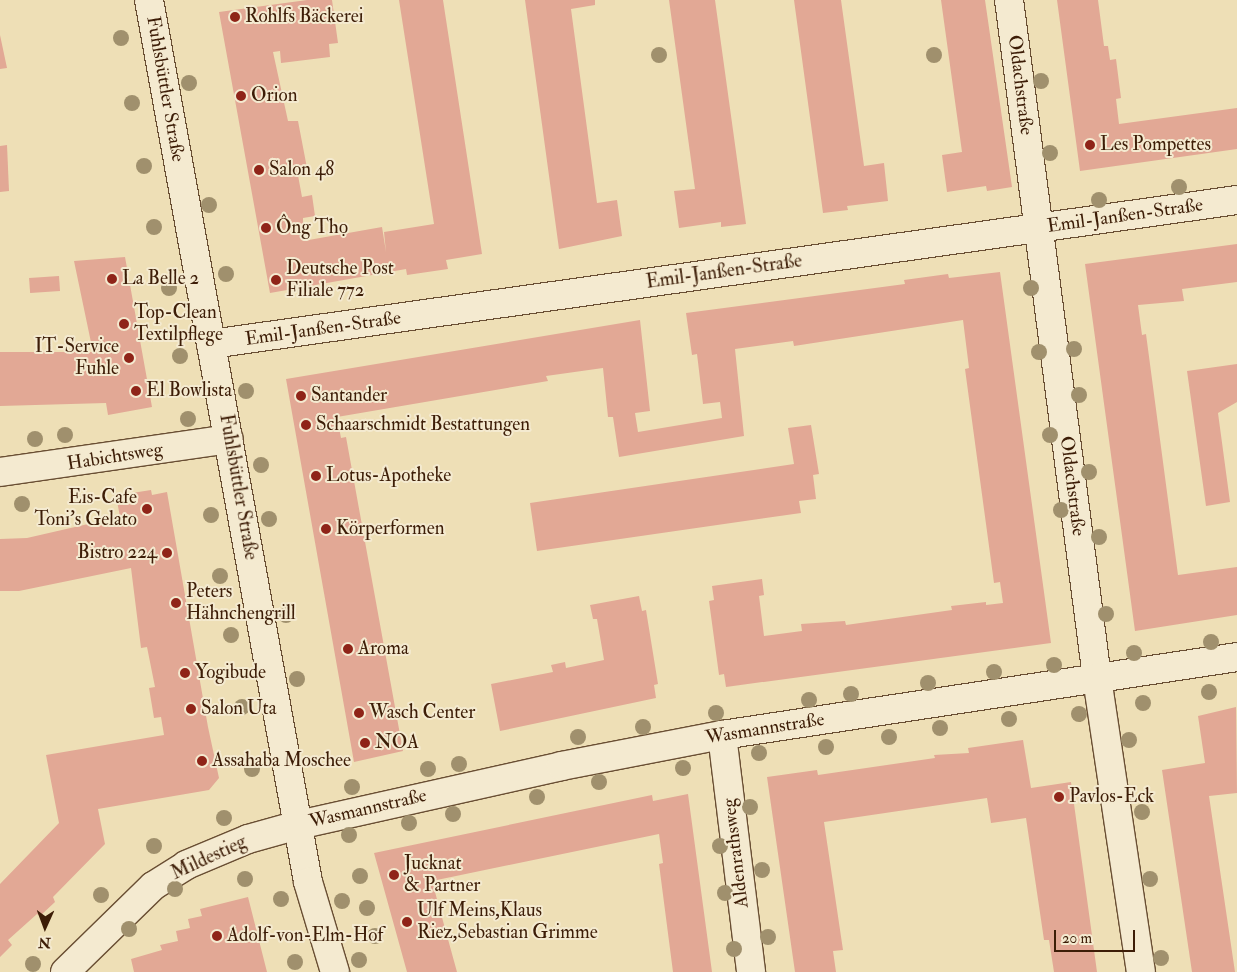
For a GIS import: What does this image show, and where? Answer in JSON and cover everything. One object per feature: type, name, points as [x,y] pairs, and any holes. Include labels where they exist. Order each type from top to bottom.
[{"type":"street","name":"Fuhlsbüttler Straße","points":[[149,0],[298,825],[318,921],[335,972]]},
{"type":"street","name":"Oldachstraße","points":[[1009,0],[1097,678],[1141,972]]},
{"type":"street","name":"Emil-Janßen-Straße","points":[[211,344],[1237,200]]},
{"type":"street","name":"Habichtsweg","points":[[0,472],[229,439]]},
{"type":"street","name":"Wasmannstraße","points":[[298,825],[561,766],[722,735],[1237,656]]},
{"type":"street","name":"Aldenrathsweg","points":[[722,735],[751,972]]},
{"type":"street","name":"Mildestieg","points":[[64,972],[153,886],[186,865],[248,839],[298,825]]},
{"type":"building","points":[[307,0],[332,0],[338,43],[329,44],[330,57],[281,63],[280,51],[273,52],[288,121],[298,121],[307,168],[297,170],[302,197],[312,195],[315,216],[303,218],[303,241],[382,227],[386,252],[384,232],[434,224],[399,0],[443,0],[482,254],[446,260],[448,269],[407,275],[406,269],[270,293],[219,12]]},
{"type":"building","points":[[525,0],[595,0],[595,5],[571,9],[597,203],[617,200],[622,236],[559,249]]},
{"type":"building","points":[[669,0],[715,0],[746,224],[721,227],[721,222],[679,228],[674,191],[695,189]]},
{"type":"building","points":[[794,0],[841,0],[864,166],[884,163],[888,201],[847,206],[848,210],[823,213]]},
{"type":"building","points":[[941,0],[985,0],[1012,187],[987,191],[986,186],[947,192],[942,155],[962,152]]},
{"type":"building","points":[[1057,0],[1098,0],[1104,46],[1108,46],[1110,60],[1116,59],[1121,98],[1116,99],[1119,124],[1237,108],[1237,149],[1080,171]]},
{"type":"building","points":[[0,35],[7,68],[0,69]]},
{"type":"building","points":[[7,145],[9,191],[0,192],[0,146]]},
{"type":"building","points":[[1237,244],[1237,282],[1182,289],[1184,301],[1138,305],[1142,335],[1146,334],[1178,575],[1237,567],[1237,615],[1135,631],[1085,264]]},
{"type":"building","points":[[125,257],[152,407],[108,415],[106,403],[0,406],[0,352],[93,352],[74,261]]},
{"type":"building","points":[[1000,272],[1051,643],[726,687],[724,674],[719,675],[709,601],[714,600],[712,586],[762,579],[764,595],[759,596],[764,636],[802,631],[801,624],[845,621],[846,625],[952,610],[951,606],[986,602],[986,605],[1003,603],[1000,582],[994,583],[965,369],[969,368],[963,320],[794,346],[793,341],[735,349],[744,436],[619,457],[613,417],[608,417],[603,368],[546,376],[548,381],[337,417],[341,438],[346,437],[403,751],[354,762],[286,379],[640,320],[650,411],[635,413],[638,432],[722,418],[720,402],[703,404],[697,354],[692,355],[686,313],[905,284],[904,280],[948,274],[949,278]]},
{"type":"building","points":[[59,276],[60,291],[30,293],[29,278]]},
{"type":"building","points":[[1237,364],[1237,402],[1218,413],[1230,502],[1206,506],[1187,371]]},
{"type":"building","points":[[811,425],[819,474],[813,475],[816,499],[799,501],[801,513],[537,551],[530,503],[794,464],[788,428]]},
{"type":"building","points":[[151,490],[152,495],[167,492],[208,727],[219,778],[209,790],[98,809],[105,844],[53,897],[55,902],[40,916],[37,914],[8,940],[12,945],[0,957],[0,884],[59,823],[46,755],[164,735],[161,717],[154,718],[149,688],[155,687],[147,647],[141,648],[131,568],[19,591],[0,591],[0,539],[27,538],[88,524],[121,522],[117,501],[133,498],[132,493]]},
{"type":"building","points":[[639,596],[642,611],[646,610],[658,684],[654,685],[656,698],[500,731],[491,684],[553,672],[551,665],[565,662],[566,668],[604,660],[597,619],[593,619],[590,605]]},
{"type":"building","points":[[1236,707],[1237,793],[1209,796],[1235,972],[1192,972],[1162,770],[1205,763],[1198,716]]},
{"type":"building","points":[[1023,740],[1031,788],[1071,782],[1097,972],[1054,972],[1049,940],[1044,940],[1026,818],[991,823],[987,798],[824,822],[843,950],[833,951],[836,972],[795,972],[767,777],[817,770],[818,775],[935,758],[934,755],[969,753],[968,748]]},
{"type":"building","points":[[688,794],[712,972],[673,972],[659,864],[663,863],[659,834],[432,881],[457,972],[407,972],[374,853],[652,795],[653,801]]},
{"type":"building","name":"Adolf-von-Elm-Hof","points":[[248,897],[267,972],[134,972],[131,959],[162,950],[160,945],[178,941],[176,931],[190,928],[188,919],[202,916],[200,909]]},
{"type":"place","name":"Rohlfs Bäckerei","points":[[235,17]]},
{"type":"place","name":"Orion","points":[[241,96]]},
{"type":"place","name":"Les Pompettes","points":[[1090,145]]},
{"type":"place","name":"Salon 48","points":[[259,170]]},
{"type":"place","name":"Ông Thọ","points":[[266,228]]},
{"type":"place","name":"La Belle 2","points":[[112,279]]},
{"type":"place","name":"Deutsche Post Filiale 772","points":[[276,280]]},
{"type":"place","name":"Top-Clean Textilpflege","points":[[124,324]]},
{"type":"place","name":"IT-Service Fuhle","points":[[129,358]]},
{"type":"place","name":"El Bowlista","points":[[136,391]]},
{"type":"place","name":"Santander","points":[[301,396]]},
{"type":"place","name":"Schaarschmidt Bestattungen","points":[[306,425]]},
{"type":"place","name":"Lotus-Apotheke","points":[[316,476]]},
{"type":"place","name":"Eis-Cafe Toni's Gelato","points":[[147,509]]},
{"type":"place","name":"Körperformen","points":[[326,529]]},
{"type":"place","name":"Bistro 224","points":[[167,553]]},
{"type":"place","name":"Peters Hähnchengrill","points":[[176,603]]},
{"type":"place","name":"Aroma","points":[[348,649]]},
{"type":"place","name":"Yogibude","points":[[185,673]]},
{"type":"place","name":"Salon Uta","points":[[191,709]]},
{"type":"place","name":"Wasch Center","points":[[359,713]]},
{"type":"place","name":"NOA","points":[[365,743]]},
{"type":"place","name":"Assahaba Moschee","points":[[202,761]]},
{"type":"place","name":"Pavlos-Eck","points":[[1059,797]]},
{"type":"place","name":"Jucknat & Partner","points":[[394,875]]},
{"type":"place","name":"Ulf Meins,Klaus Riez,Sebastian Grimme","points":[[407,922]]},
{"type":"place","name":"Adolf-von-Elm-Hof","points":[[217,936]]}]
